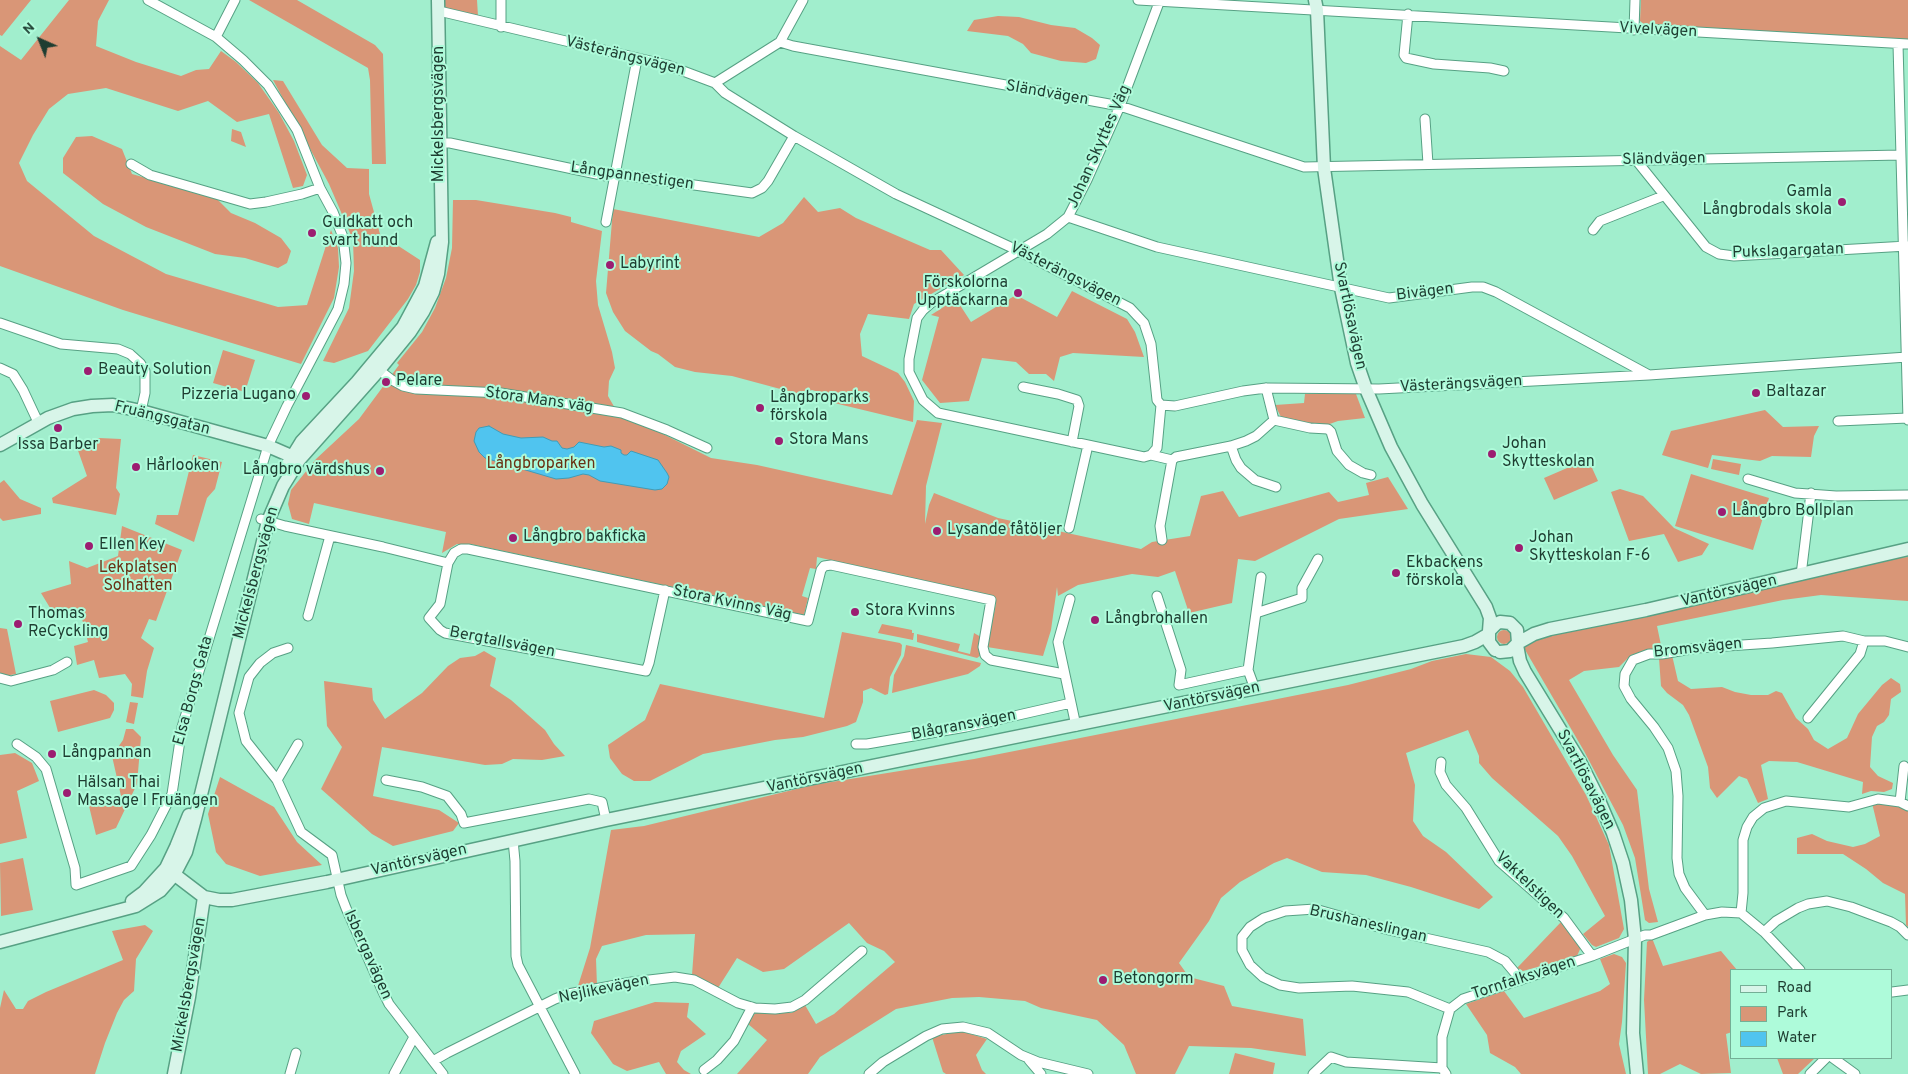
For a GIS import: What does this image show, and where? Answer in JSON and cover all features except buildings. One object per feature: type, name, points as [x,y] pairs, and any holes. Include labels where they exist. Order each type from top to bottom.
[{"type":"street","points":[[148,0],[216,37],[268,85],[296,130],[343,237],[346,263],[341,301],[268,446]]},
{"type":"street","points":[[216,37],[235,0]]},
{"type":"street","points":[[501,0],[501,27]]},
{"type":"street","points":[[714,83],[780,42],[802,0]]},
{"type":"street","name":"Vivelvägen","points":[[1138,0],[1316,5],[1408,14],[1634,30],[1908,44]]},
{"type":"street","points":[[1634,30],[1635,0]]},
{"type":"street","name":"Johan Skyttes Väg","points":[[1160,1],[1120,106],[1087,180],[1068,217],[1019,251],[931,303],[923,310],[917,318],[909,372],[923,400],[938,413],[1144,457],[1151,455],[1172,460]]},
{"type":"street","name":"Svartlösavägen","points":[[1316,5],[1324,168],[1341,288],[1350,336],[1366,390],[1390,447],[1422,504],[1483,602],[1490,618],[1489,633]]},
{"type":"street","name":"Västerängsvägen","points":[[439,6],[501,27],[667,65],[714,83],[725,93],[794,136],[896,194],[1019,251],[1130,308],[1144,323],[1150,344],[1157,400],[1161,405],[1175,406],[1243,391],[1266,388],[1353,388],[1366,390],[1650,375],[1907,357]]},
{"type":"street","name":"Mickelsbergsvägen","points":[[170,871],[176,847],[189,812],[276,484],[295,457],[302,441],[410,332],[433,292],[441,262],[439,6]]},
{"type":"street","points":[[1408,14],[1404,55],[1406,58],[1434,64],[1490,68],[1504,72]]},
{"type":"street","name":"Sländvägen","points":[[780,42],[793,46],[1120,106],[1304,167],[1901,155]]},
{"type":"street","points":[[1838,421],[1908,419],[1906,246],[1898,44]]},
{"type":"street","points":[[606,222],[637,59]]},
{"type":"street","points":[[1425,119],[1428,164]]},
{"type":"street","name":"Långpannestigen","points":[[440,143],[450,143],[606,176],[622,175],[752,193],[762,188],[768,181],[794,136]]},
{"type":"street","name":"Pukslagargatan","points":[[1636,160],[1663,196],[1706,247],[1718,254],[1734,256],[1906,246]]},
{"type":"street","points":[[131,164],[150,175],[250,204],[302,194],[320,188]]},
{"type":"street","points":[[1593,230],[1600,221],[1663,196]]},
{"type":"street","name":"Bivägen","points":[[1068,217],[1157,247],[1389,298],[1483,287],[1496,292],[1650,375]]},
{"type":"street","points":[[0,323],[61,344],[118,349],[130,354],[140,363],[144,371],[145,393],[141,411]]},
{"type":"street","name":"Stora Mans väg","points":[[375,367],[403,386],[416,389],[501,393],[622,413],[707,448]]},
{"type":"street","points":[[0,368],[12,374],[23,390],[38,422]]},
{"type":"street","points":[[1023,387],[1077,400],[1079,406],[1072,442]]},
{"type":"street","points":[[1266,388],[1274,420]]},
{"type":"street","name":"Fruängsgatan","points":[[0,445],[38,422],[73,409],[113,405],[268,446],[295,457]]},
{"type":"street","points":[[1151,455],[1157,448],[1161,405]]},
{"type":"street","points":[[1162,540],[1160,526],[1172,460],[1176,457],[1231,446],[1246,441],[1256,436],[1274,420]]},
{"type":"street","points":[[1274,420],[1310,428],[1328,428],[1337,451],[1349,465],[1371,475]]},
{"type":"street","points":[[1069,528],[1088,445]]},
{"type":"street","name":"Elsa Borgs Gata","points":[[17,744],[36,757],[46,769],[75,868],[76,885],[131,866],[151,835],[172,794],[182,727],[268,446]]},
{"type":"street","points":[[1231,446],[1241,468],[1255,480],[1276,488]]},
{"type":"street","points":[[1748,480],[1795,493],[1836,496],[1908,495]]},
{"type":"street","points":[[1801,575],[1810,493]]},
{"type":"street","points":[[265,520],[330,536],[383,546],[448,563]]},
{"type":"street","points":[[308,616],[330,536]]},
{"type":"street","name":"Stora Kvinns Väg","points":[[448,563],[454,553],[461,549],[468,549],[808,621],[821,570],[824,566],[831,565],[991,600],[983,648],[985,655],[991,660],[1064,674]]},
{"type":"street","name":"Vantörsvägen","points":[[1518,644],[1534,634],[1550,629],[1646,610],[1908,549]]},
{"type":"street","points":[[1256,613],[1302,598],[1302,588],[1318,559]]},
{"type":"street","name":"Bergtallsvägen","points":[[448,563],[440,604],[429,618],[445,633],[646,671],[665,590]]},
{"type":"street","points":[[1255,689],[1248,670],[1261,577]]},
{"type":"street","points":[[1157,596],[1181,670],[1179,685],[1248,670]]},
{"type":"street","points":[[1070,599],[1058,642],[1076,726]]},
{"type":"street","name":"Svartlösavägen","points":[[1483,602],[1496,615],[1512,625]]},
{"type":"street","points":[[1500,622],[1512,625],[1519,635],[1518,644],[1510,651],[1498,651],[1490,642],[1489,633],[1500,622]]},
{"type":"street","name":"Vantörsvägen","points":[[1512,625],[1522,629],[1550,629]]},
{"type":"street","name":"Vantörsvägen","points":[[204,897],[232,900],[338,879],[606,820],[1464,646],[1475,642],[1489,633]]},
{"type":"street","name":"Bromsvägen","points":[[1705,915],[1685,888],[1679,874],[1677,858],[1678,796],[1676,771],[1671,756],[1654,727],[1630,699],[1624,686],[1625,674],[1633,660],[1648,654],[1662,654],[1698,648],[1844,636],[1864,641],[1885,641],[1908,647]]},
{"type":"street","points":[[1808,718],[1860,654],[1864,641]]},
{"type":"street","name":"Svartlösavägen","points":[[1518,644],[1519,659],[1524,672],[1580,762],[1606,816],[1623,863],[1631,900],[1635,939],[1633,1033],[1637,1074]]},
{"type":"street","name":"Vantörsvägen","points":[[1464,646],[1482,646],[1498,651]]},
{"type":"street","name":"Isbergavägen","points":[[288,648],[273,653],[260,663],[249,677],[240,713],[246,741],[277,780],[301,832],[332,855],[346,908],[382,992],[389,1004],[443,1074]]},
{"type":"street","name":"Svartlösavägen","points":[[1498,651],[1511,658],[1524,672]]},
{"type":"street","points":[[0,678],[11,681],[53,670],[67,662]]},
{"type":"street","name":"Blågransvägen","points":[[856,744],[867,744],[966,727],[1070,703]]},
{"type":"street","points":[[277,780],[298,744]]},
{"type":"street","name":"Vaktelstigen","points":[[1441,762],[1440,772],[1446,785],[1466,808],[1499,861],[1564,918],[1592,956]]},
{"type":"street","points":[[1799,969],[1764,932],[1741,913],[1743,840],[1753,817],[1764,808],[1786,801],[1843,808],[1878,799],[1904,804],[1904,766]]},
{"type":"street","points":[[386,780],[422,787],[448,796],[461,814],[464,823],[589,799],[602,802],[606,820]]},
{"type":"street","points":[[513,840],[516,956],[523,976],[575,1074]]},
{"type":"street","points":[[0,942],[116,911],[170,871],[204,897]]},
{"type":"street","name":"Mickelsbergsvägen","points":[[174,1074],[204,897]]},
{"type":"street","points":[[1764,932],[1776,921],[1798,908],[1826,901],[1850,907],[1891,922],[1908,934]]},
{"type":"street","name":"Brushaneslingan","points":[[1450,1009],[1408,992],[1352,986],[1298,988],[1280,985],[1263,977],[1250,965],[1242,950],[1242,937],[1250,927],[1264,918],[1285,910],[1314,909],[1389,930],[1488,952],[1506,961],[1521,980]]},
{"type":"street","name":"Tornfalksvägen","points":[[1450,1009],[1463,999],[1592,956],[1705,915],[1722,912],[1741,913]]},
{"type":"street","name":"Nejlikevägen","points":[[434,1061],[568,994],[632,982],[675,977],[694,980],[738,1003],[752,1007],[775,1009],[792,1007],[805,1000],[862,951]]},
{"type":"street","points":[[1893,992],[1908,990]]},
{"type":"street","points":[[704,1070],[717,1060],[734,1041],[752,1007]]},
{"type":"street","points":[[1313,1074],[1331,1056],[1346,1062],[1444,1071],[1442,1037],[1450,1009]]},
{"type":"street","points":[[869,1074],[883,1062],[920,1039],[942,1029],[957,1027],[969,1027],[988,1033],[1028,1057],[1088,1074]]},
{"type":"street","points":[[394,1074],[414,1037]]},
{"type":"street","points":[[290,1074],[296,1053]]},
{"type":"street","points":[[1028,1057],[1041,1074]]},
{"type":"street","points":[[1810,1074],[1825,1059]]},
{"type":"street","points":[[1834,1059],[1855,1074]]},
{"type":"green space","points":[[0,0],[31,0],[2,36],[0,35]]},
{"type":"green space","points":[[69,0],[109,0],[98,21],[96,46],[136,62],[181,76],[196,70],[209,69],[221,51],[236,62],[258,83],[279,113],[294,141],[307,175],[303,186],[293,188],[269,114],[237,122],[208,101],[178,111],[106,88],[68,94],[49,109],[19,163],[27,181],[94,236],[166,274],[278,307],[307,305],[331,230],[338,248],[339,267],[334,298],[301,364],[123,310],[0,266],[0,46],[21,60]]},
{"type":"green space","points":[[249,0],[297,0],[375,45],[383,54],[386,164],[372,164],[368,68]]},
{"type":"green space","points":[[442,0],[477,0],[478,16],[442,7]]},
{"type":"green space","points":[[1641,0],[1908,0],[1908,40],[1645,25],[1640,21]]},
{"type":"green space","points":[[998,16],[1019,17],[1051,25],[1075,28],[1100,45],[1096,59],[1086,63],[1061,61],[1031,53],[1023,44],[1008,36],[967,31],[974,20]]},
{"type":"green space","points":[[273,80],[283,81],[322,145],[347,168],[369,169],[369,194],[380,234],[420,260],[420,272],[416,285],[408,299],[368,351],[334,363],[323,361],[349,308],[354,271],[353,240],[329,184]]},
{"type":"green space","points":[[232,129],[241,132],[246,147],[231,141]]},
{"type":"green space","points":[[92,136],[122,149],[132,174],[216,198],[231,213],[255,223],[281,238],[291,251],[287,263],[278,268],[245,258],[215,254],[146,227],[103,204],[63,173],[63,158],[76,137]]},
{"type":"green space","points":[[804,197],[818,212],[840,208],[856,218],[930,250],[941,250],[964,275],[914,304],[909,319],[868,314],[860,334],[862,356],[898,373],[905,382],[914,401],[913,422],[830,402],[825,394],[812,390],[799,394],[732,376],[695,372],[675,367],[625,331],[613,312],[606,293],[613,209],[759,237],[783,223]]},
{"type":"green space","name":"Långbroparken","points":[[453,200],[476,200],[555,213],[571,217],[571,222],[602,231],[596,281],[598,305],[615,368],[609,381],[608,396],[620,417],[653,429],[711,458],[757,465],[892,495],[917,420],[942,423],[926,486],[925,524],[934,493],[998,518],[1141,549],[1152,542],[1190,536],[1201,496],[1223,491],[1239,517],[1329,492],[1338,502],[1369,495],[1366,483],[1388,477],[1408,509],[1339,519],[1255,561],[1238,559],[1232,603],[1189,613],[1175,571],[1158,577],[1132,574],[1078,585],[1058,596],[1057,587],[1051,630],[1043,656],[987,647],[996,603],[994,598],[817,557],[816,569],[810,568],[802,596],[808,598],[804,615],[470,544],[457,544],[442,553],[446,532],[314,503],[309,524],[292,519],[288,504],[291,490],[316,459],[359,419],[399,365],[397,363],[422,332],[435,308],[446,278],[452,248]]},
{"type":"green space","points":[[1072,291],[1127,319],[1135,332],[1144,357],[1073,353],[1060,357],[1054,381],[1046,374],[1029,374],[1016,362],[982,358],[969,401],[940,403],[922,380],[939,317],[931,315],[956,299],[971,322],[1016,295],[1057,317]]},
{"type":"green space","points":[[223,350],[255,360],[245,392],[213,383]]},
{"type":"green space","points":[[1305,394],[1356,394],[1365,418],[1338,421],[1324,426],[1281,417],[1275,405],[1304,403]]},
{"type":"green space","points":[[1765,410],[1783,427],[1819,426],[1814,436],[1811,457],[1772,456],[1760,461],[1712,455],[1708,468],[1662,455],[1671,431]]},
{"type":"green space","points":[[99,438],[121,439],[116,488],[120,494],[116,515],[53,503],[52,498],[87,476],[75,442]]},
{"type":"green space","points":[[193,455],[222,462],[215,489],[207,498],[194,542],[155,524],[157,515],[178,515]]},
{"type":"green space","points":[[1588,459],[1598,481],[1554,500],[1544,478]]},
{"type":"green space","points":[[1713,459],[1741,464],[1739,475],[1711,469]]},
{"type":"green space","name":"Långbro Bollplan","points":[[1691,474],[1769,498],[1753,550],[1675,526]]},
{"type":"green space","points":[[4,480],[20,499],[41,508],[41,514],[3,521],[0,518],[0,483]]},
{"type":"green space","points":[[1620,489],[1643,496],[1674,528],[1709,544],[1702,555],[1678,562],[1664,534],[1629,541],[1611,492]]},
{"type":"green space","name":"Lekplatsen Solhatten","points":[[122,526],[182,550],[156,621],[149,619],[141,638],[154,648],[147,671],[143,698],[131,696],[132,684],[125,674],[99,678],[94,660],[77,665],[74,646],[88,642],[80,611],[55,616],[41,593],[71,584],[69,561],[87,568],[118,556]]},
{"type":"green space","points":[[1908,557],[1908,601],[1821,595],[1783,600],[1657,626],[1662,650],[1652,649],[1631,655],[1619,667],[1584,671],[1569,680],[1613,755],[1637,790],[1649,889],[1658,922],[1649,923],[1645,920],[1635,858],[1623,825],[1584,751],[1524,648],[1533,638]]},
{"type":"green space","points":[[882,624],[912,630],[912,633],[914,633],[913,640],[878,633]]},
{"type":"green space","points":[[0,628],[7,629],[16,674],[5,676],[0,674]]},
{"type":"green space","points":[[1501,630],[1507,630],[1511,637],[1507,644],[1501,644],[1497,640],[1497,634]]},
{"type":"green space","points":[[842,632],[900,643],[902,645],[901,655],[890,677],[888,694],[885,695],[871,688],[863,691],[863,702],[856,722],[803,737],[775,740],[703,754],[650,781],[634,781],[622,774],[610,758],[608,745],[645,720],[660,684],[824,718]]},
{"type":"green space","points":[[974,633],[981,637],[981,655],[977,658],[917,642],[917,634],[960,644],[958,651],[970,654]]},
{"type":"green space","points":[[906,645],[981,663],[980,666],[968,674],[892,693],[894,675],[904,656]]},
{"type":"green space","points":[[484,651],[496,658],[490,686],[511,700],[545,730],[565,756],[542,760],[513,759],[502,764],[485,765],[382,747],[373,796],[439,810],[459,823],[453,831],[393,846],[372,834],[321,789],[342,747],[327,726],[324,681],[372,688],[373,700],[385,719],[422,693],[448,666],[460,658],[475,656]]},
{"type":"green space","points":[[1466,654],[1491,657],[1510,671],[1523,687],[1586,795],[1609,845],[1624,929],[1619,938],[1596,947],[1583,934],[1605,916],[1572,856],[1558,836],[1492,778],[1479,763],[1479,756],[1468,730],[1406,753],[1415,785],[1413,821],[1423,836],[1446,852],[1493,897],[1479,909],[1366,875],[1322,872],[1287,858],[1240,882],[1221,898],[1209,921],[1179,963],[1189,977],[1224,986],[1232,1006],[1303,1019],[1306,1056],[1251,1048],[1189,1046],[1175,1074],[1136,1074],[1124,1045],[1097,1020],[1041,1008],[1025,1001],[979,997],[952,998],[896,1009],[820,1057],[808,1074],[737,1074],[767,1040],[748,1024],[753,1015],[758,1012],[791,1013],[805,1005],[816,1024],[834,1014],[895,962],[884,951],[867,943],[849,923],[784,969],[763,972],[737,958],[718,988],[692,975],[695,934],[646,935],[602,946],[596,959],[597,986],[577,989],[590,948],[611,830],[644,826],[813,785],[974,759],[1348,685],[1411,669],[1432,661]]},
{"type":"green space","points":[[1672,655],[1678,681],[1691,689],[1722,687],[1751,695],[1768,695],[1776,691],[1782,693],[1796,718],[1808,729],[1814,740],[1828,749],[1847,738],[1858,714],[1882,685],[1891,678],[1900,684],[1901,692],[1891,699],[1889,715],[1884,722],[1877,726],[1872,737],[1870,767],[1878,776],[1893,783],[1892,789],[1884,792],[1871,791],[1862,794],[1863,782],[1797,762],[1769,761],[1761,765],[1768,799],[1758,803],[1747,779],[1739,776],[1717,798],[1710,788],[1708,767],[1689,715],[1683,705],[1661,686],[1659,658]]},
{"type":"green space","points":[[94,690],[106,695],[114,703],[114,710],[110,718],[58,732],[50,701]]},
{"type":"green space","points":[[130,702],[138,703],[134,724],[126,722]]},
{"type":"green space","points":[[126,729],[133,729],[141,737],[137,784],[116,828],[96,835],[89,806],[121,796],[112,756],[123,740]]},
{"type":"green space","points":[[15,753],[32,763],[39,781],[17,791],[27,838],[0,844],[0,755]]},
{"type":"green space","points":[[220,777],[274,807],[297,842],[322,865],[260,876],[226,864],[216,852],[208,814]]},
{"type":"green space","points":[[1893,801],[1908,811],[1908,927],[1906,925],[1905,894],[1883,883],[1843,854],[1797,854],[1797,838],[1812,834],[1827,841],[1853,847],[1865,844],[1880,836],[1872,803]]},
{"type":"green space","points":[[23,858],[33,910],[1,916],[0,863]]},
{"type":"green space","points":[[1561,922],[1581,947],[1577,956],[1523,971],[1517,968]]},
{"type":"green space","points":[[145,925],[153,931],[136,959],[134,991],[124,1000],[117,1013],[95,1074],[0,1074],[0,1008],[4,990],[16,1009],[23,1009],[28,1001],[46,992],[123,960],[112,931]]},
{"type":"green space","points":[[1652,938],[1663,966],[1721,951],[1736,969],[1730,969],[1730,1033],[1726,1034],[1731,1073],[1701,1074],[1680,1064],[1660,1074],[1648,1074],[1644,1000],[1647,942]]},
{"type":"green space","points":[[1614,954],[1622,957],[1626,963],[1619,1044],[1626,1074],[1521,1074],[1515,1067],[1490,1053],[1487,1035],[1466,1004],[1504,991],[1524,1018],[1600,991],[1610,984],[1600,959]]},
{"type":"green space","points":[[655,1002],[689,1003],[687,1017],[706,1034],[681,1051],[677,1062],[684,1070],[691,1074],[666,1074],[659,1062],[627,1071],[613,1064],[591,1033],[594,1021]]},
{"type":"green space","points":[[961,1031],[987,1039],[976,1055],[982,1070],[986,1074],[946,1074],[943,1072],[932,1037]]},
{"type":"green space","points":[[1235,1053],[1275,1063],[1273,1074],[1229,1074]]},
{"type":"green space","points":[[1777,1059],[1814,1059],[1798,1074],[1783,1074]]},
{"type":"water","points":[[489,426],[503,434],[521,438],[543,437],[557,441],[562,448],[567,449],[574,447],[579,442],[604,447],[611,446],[621,450],[621,453],[624,455],[631,451],[658,460],[669,477],[667,484],[662,489],[655,490],[600,481],[583,474],[556,479],[485,458],[479,452],[474,441],[479,428]]},
{"type":"place","name":"Gamla Långbrodals skola","points":[[1842,202]]},
{"type":"place","name":"Guldkatt och svart hund","points":[[312,233]]},
{"type":"place","name":"Labyrint","points":[[610,265]]},
{"type":"place","name":"Förskolorna Upptäckarna","points":[[1018,293]]},
{"type":"place","name":"Beauty Solution","points":[[88,371]]},
{"type":"place","name":"Pelare","points":[[386,382]]},
{"type":"place","name":"Baltazar","points":[[1756,393]]},
{"type":"place","name":"Pizzeria Lugano","points":[[306,396]]},
{"type":"place","name":"Långbroparks förskola","points":[[760,408]]},
{"type":"place","name":"Issa Barber","points":[[58,428]]},
{"type":"place","name":"Stora Mans","points":[[779,441]]},
{"type":"place","name":"Johan Skytteskolan","points":[[1492,454]]},
{"type":"place","name":"Hårlooken","points":[[136,467]]},
{"type":"place","name":"Långbro värdshus","points":[[380,471]]},
{"type":"place","name":"Långbro Bollplan","points":[[1722,512]]},
{"type":"place","name":"Lysande fåtöljer","points":[[937,531]]},
{"type":"place","name":"Långbro bakficka","points":[[513,538]]},
{"type":"place","name":"Ellen Key","points":[[89,546]]},
{"type":"place","name":"Johan Skytteskolan F-6","points":[[1519,548]]},
{"type":"place","name":"Ekbackens förskola","points":[[1396,573]]},
{"type":"place","name":"Stora Kvinns","points":[[855,612]]},
{"type":"place","name":"Långbrohallen","points":[[1095,620]]},
{"type":"place","name":"Thomas ReCyckling","points":[[18,624]]},
{"type":"place","name":"Långpannan","points":[[52,754]]},
{"type":"place","name":"Hälsan Thai Massage I Fruängen","points":[[67,793]]},
{"type":"place","name":"Betongorm","points":[[1103,980]]}]
